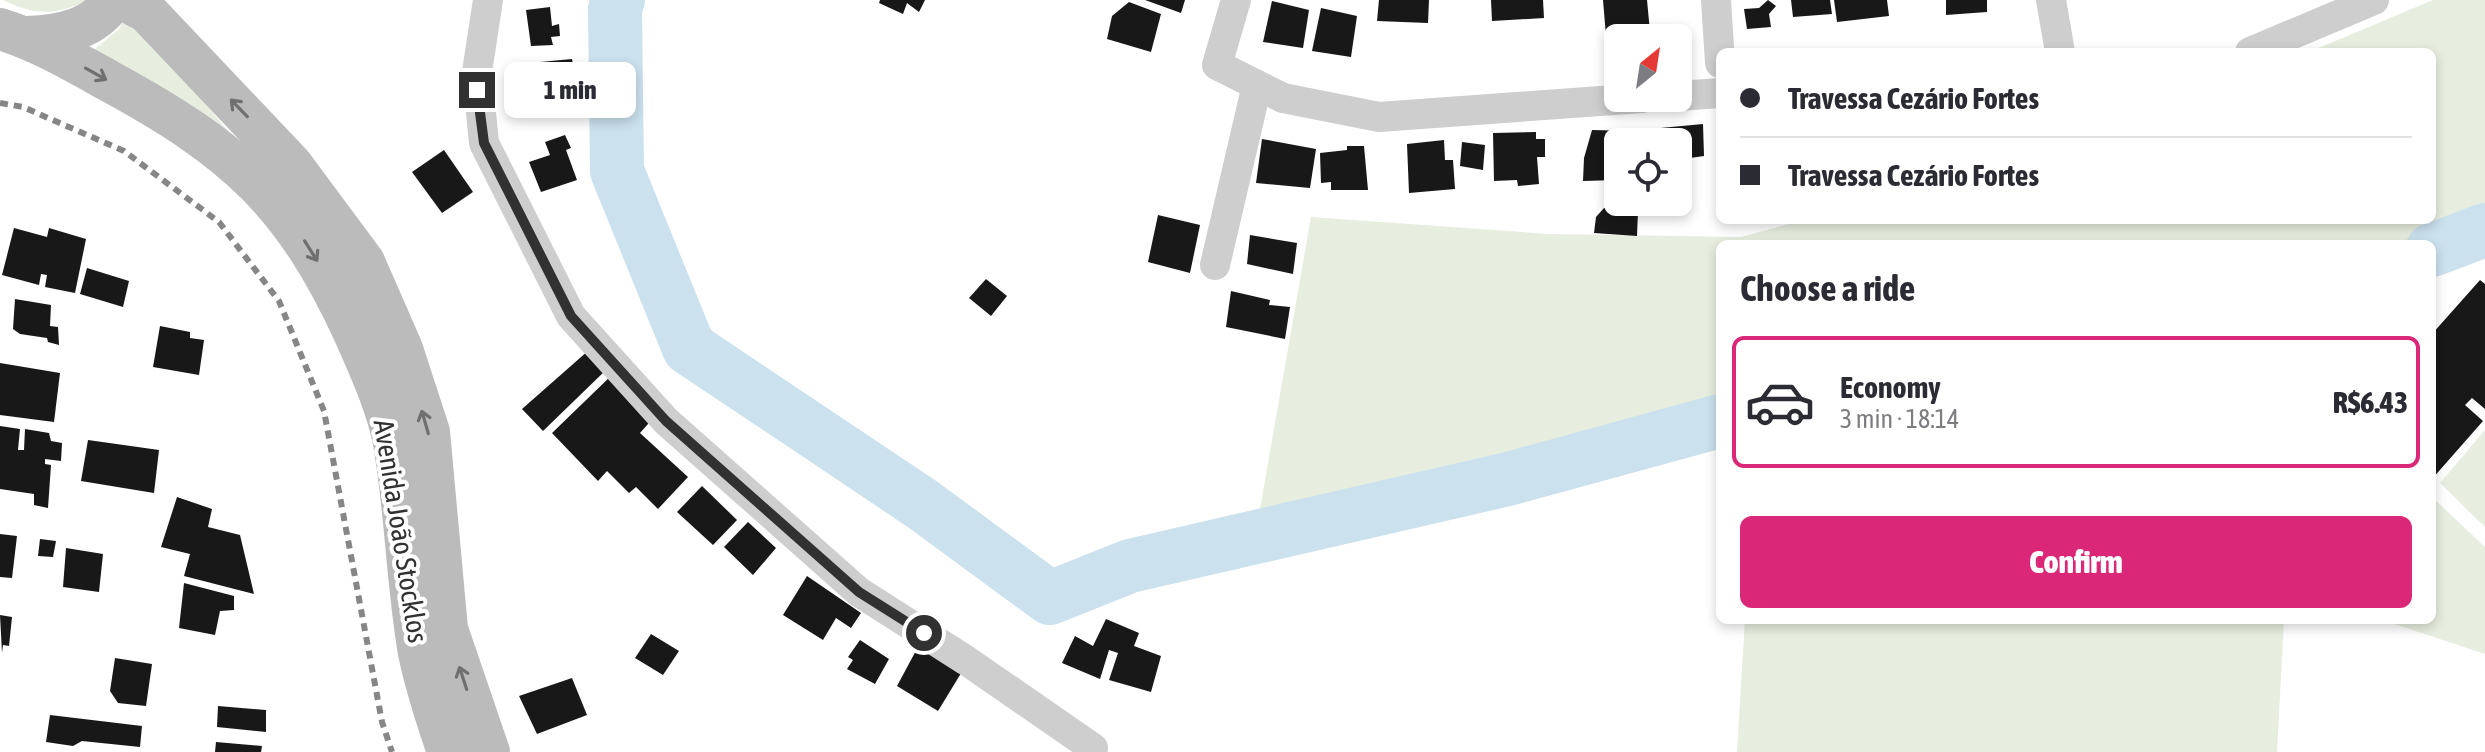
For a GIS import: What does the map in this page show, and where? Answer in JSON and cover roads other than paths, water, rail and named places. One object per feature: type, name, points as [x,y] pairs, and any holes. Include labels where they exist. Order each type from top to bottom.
[{"type":"main road","name":"Avenida João Stocklos","points":[[14,33],[57,36],[85,25],[113,0]]},
{"type":"main road","name":"Avenida João Stocklos","points":[[124,0],[147,12],[292,165],[364,262],[402,349],[429,432],[447,629],[489,752]]},
{"type":"main road","name":"Avenida João Stocklos","points":[[14,33],[144,100],[227,155],[263,189],[299,233],[330,281],[371,372],[393,441],[419,653],[448,752]]},
{"type":"street","points":[[488,0],[477,72],[484,143],[571,316],[666,421],[859,592],[967,661],[1093,748]]},
{"type":"street","points":[[1236,0],[1217,65],[1283,98],[1379,117],[1604,101]]},
{"type":"street","points":[[1716,0],[1719,48]]},
{"type":"street","points":[[2051,0],[2059,48]]},
{"type":"street","points":[[2260,48],[2374,0]]},
{"type":"street","points":[[1215,265],[1257,85]]},
{"type":"street","points":[[1692,95],[1716,93]]},
{"type":"waterway","points":[[618,0],[615,9],[617,171],[689,348],[922,504],[1050,598],[1130,566],[1508,479],[1716,422]]},
{"type":"waterway","points":[[2436,248],[2485,230]]},
{"type":"railway","points":[[0,103],[23,107],[124,151],[219,222],[279,301],[324,411],[382,722],[392,752]]}]
